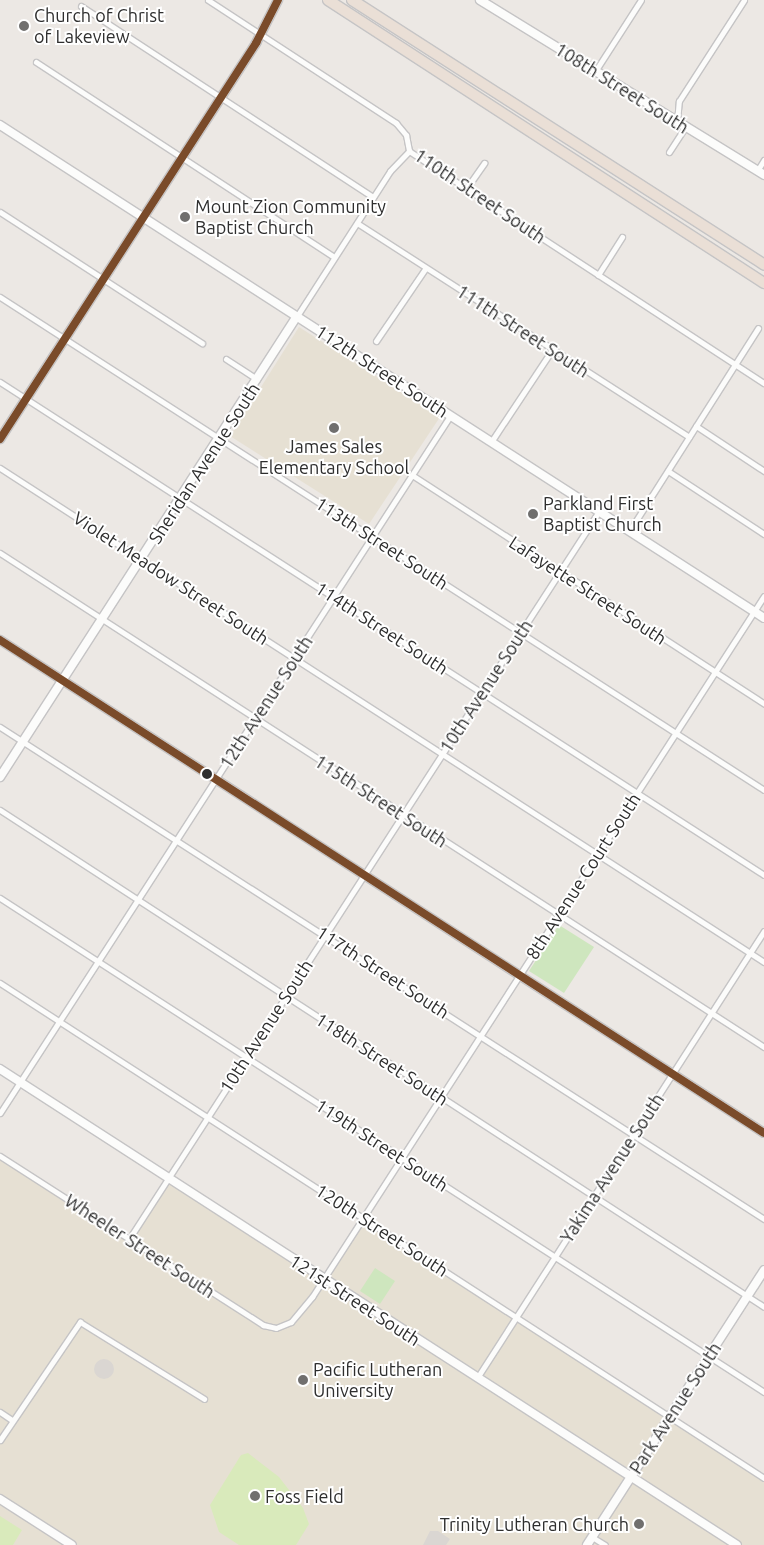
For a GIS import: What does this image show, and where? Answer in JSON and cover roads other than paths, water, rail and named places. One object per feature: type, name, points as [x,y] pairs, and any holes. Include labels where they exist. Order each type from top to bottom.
[{"type":"highway","points":[[328,0],[764,283]]},
{"type":"highway","points":[[352,0],[764,265]]},
{"type":"street","name":"110th Street South","points":[[208,0],[396,123],[406,135],[409,151],[764,383]]},
{"type":"street","points":[[0,440],[222,96],[261,34],[278,0]]},
{"type":"street","name":"108th Street South","points":[[481,0],[761,173]]},
{"type":"street","points":[[596,70],[641,0]]},
{"type":"street","points":[[677,122],[679,101],[744,0]]},
{"type":"street","points":[[81,6],[222,96],[373,197]]},
{"type":"street","points":[[36,62],[334,257]]},
{"type":"street","name":"112th Street South","points":[[0,125],[764,618]]},
{"type":"street","points":[[670,152],[685,127]]},
{"type":"street","name":"Sheridan Avenue South","points":[[0,777],[258,379],[373,197],[409,151]]},
{"type":"street","points":[[761,173],[764,160]]},
{"type":"street","points":[[466,190],[484,163]]},
{"type":"street","points":[[0,212],[202,343]]},
{"type":"street","name":"111th Street South","points":[[357,223],[424,269],[689,437]]},
{"type":"street","points":[[598,275],[622,238]]},
{"type":"street","points":[[376,341],[424,269]]},
{"type":"street","name":"113th Street South","points":[[0,297],[764,790]]},
{"type":"street","points":[[630,530],[758,328]]},
{"type":"street","points":[[491,442],[552,350]]},
{"type":"street","points":[[226,359],[258,379]]},
{"type":"street","name":"114th Street South","points":[[0,382],[764,875]]},
{"type":"street","name":"12th Avenue South","points":[[0,1114],[450,416]]},
{"type":"street","points":[[696,426],[764,471]]},
{"type":"street","name":"Violet Meadow Street South","points":[[0,468],[764,962]]},
{"type":"street","points":[[668,471],[764,534]]},
{"type":"street","name":"Lafayette Street South","points":[[412,476],[764,704]]},
{"type":"street","name":"10th Avenue South","points":[[129,1239],[599,511]]},
{"type":"street","name":"115th Street South","points":[[0,553],[402,816],[764,1046]]},
{"type":"street","name":"8th Avenue Court South","points":[[283,1327],[296,1318],[323,1279],[764,596]]},
{"type":"street","points":[[0,640],[764,1133]]},
{"type":"street","name":"117th Street South","points":[[0,727],[177,839],[764,1219]]},
{"type":"street","name":"118th Street South","points":[[0,810],[764,1307]]},
{"type":"street","name":"119th Street South","points":[[0,898],[764,1392]]},
{"type":"street","name":"Yakima Avenue South","points":[[477,1378],[764,932]]},
{"type":"street","name":"120th Street South","points":[[0,983],[764,1478]]},
{"type":"street","name":"121st Street South","points":[[0,1069],[737,1545]]},
{"type":"street","name":"Wheeler Street South","points":[[0,1156],[263,1325],[283,1327]]},
{"type":"street","name":"Park Avenue South","points":[[587,1545],[764,1270]]},
{"type":"street","points":[[0,1440],[80,1322],[204,1399]]},
{"type":"street","points":[[0,1412],[12,1420]]},
{"type":"street","points":[[0,1499],[72,1545]]},
{"type":"street","points":[[592,1537],[604,1545]]},
{"type":"place","name":"Church of Christ of Lakeview","points":[[24,26]]},
{"type":"place","name":"Mount Zion Community Baptist Church","points":[[185,217]]},
{"type":"place","name":"James Sales Elementary School","points":[[334,428]]},
{"type":"place","name":"Parkland First Baptist Church","points":[[533,514]]},
{"type":"place","name":"Pacific Lutheran University","points":[[303,1380]]},
{"type":"place","name":"Foss Field","points":[[255,1496]]},
{"type":"place","name":"Trinity Lutheran Church","points":[[639,1524]]}]
